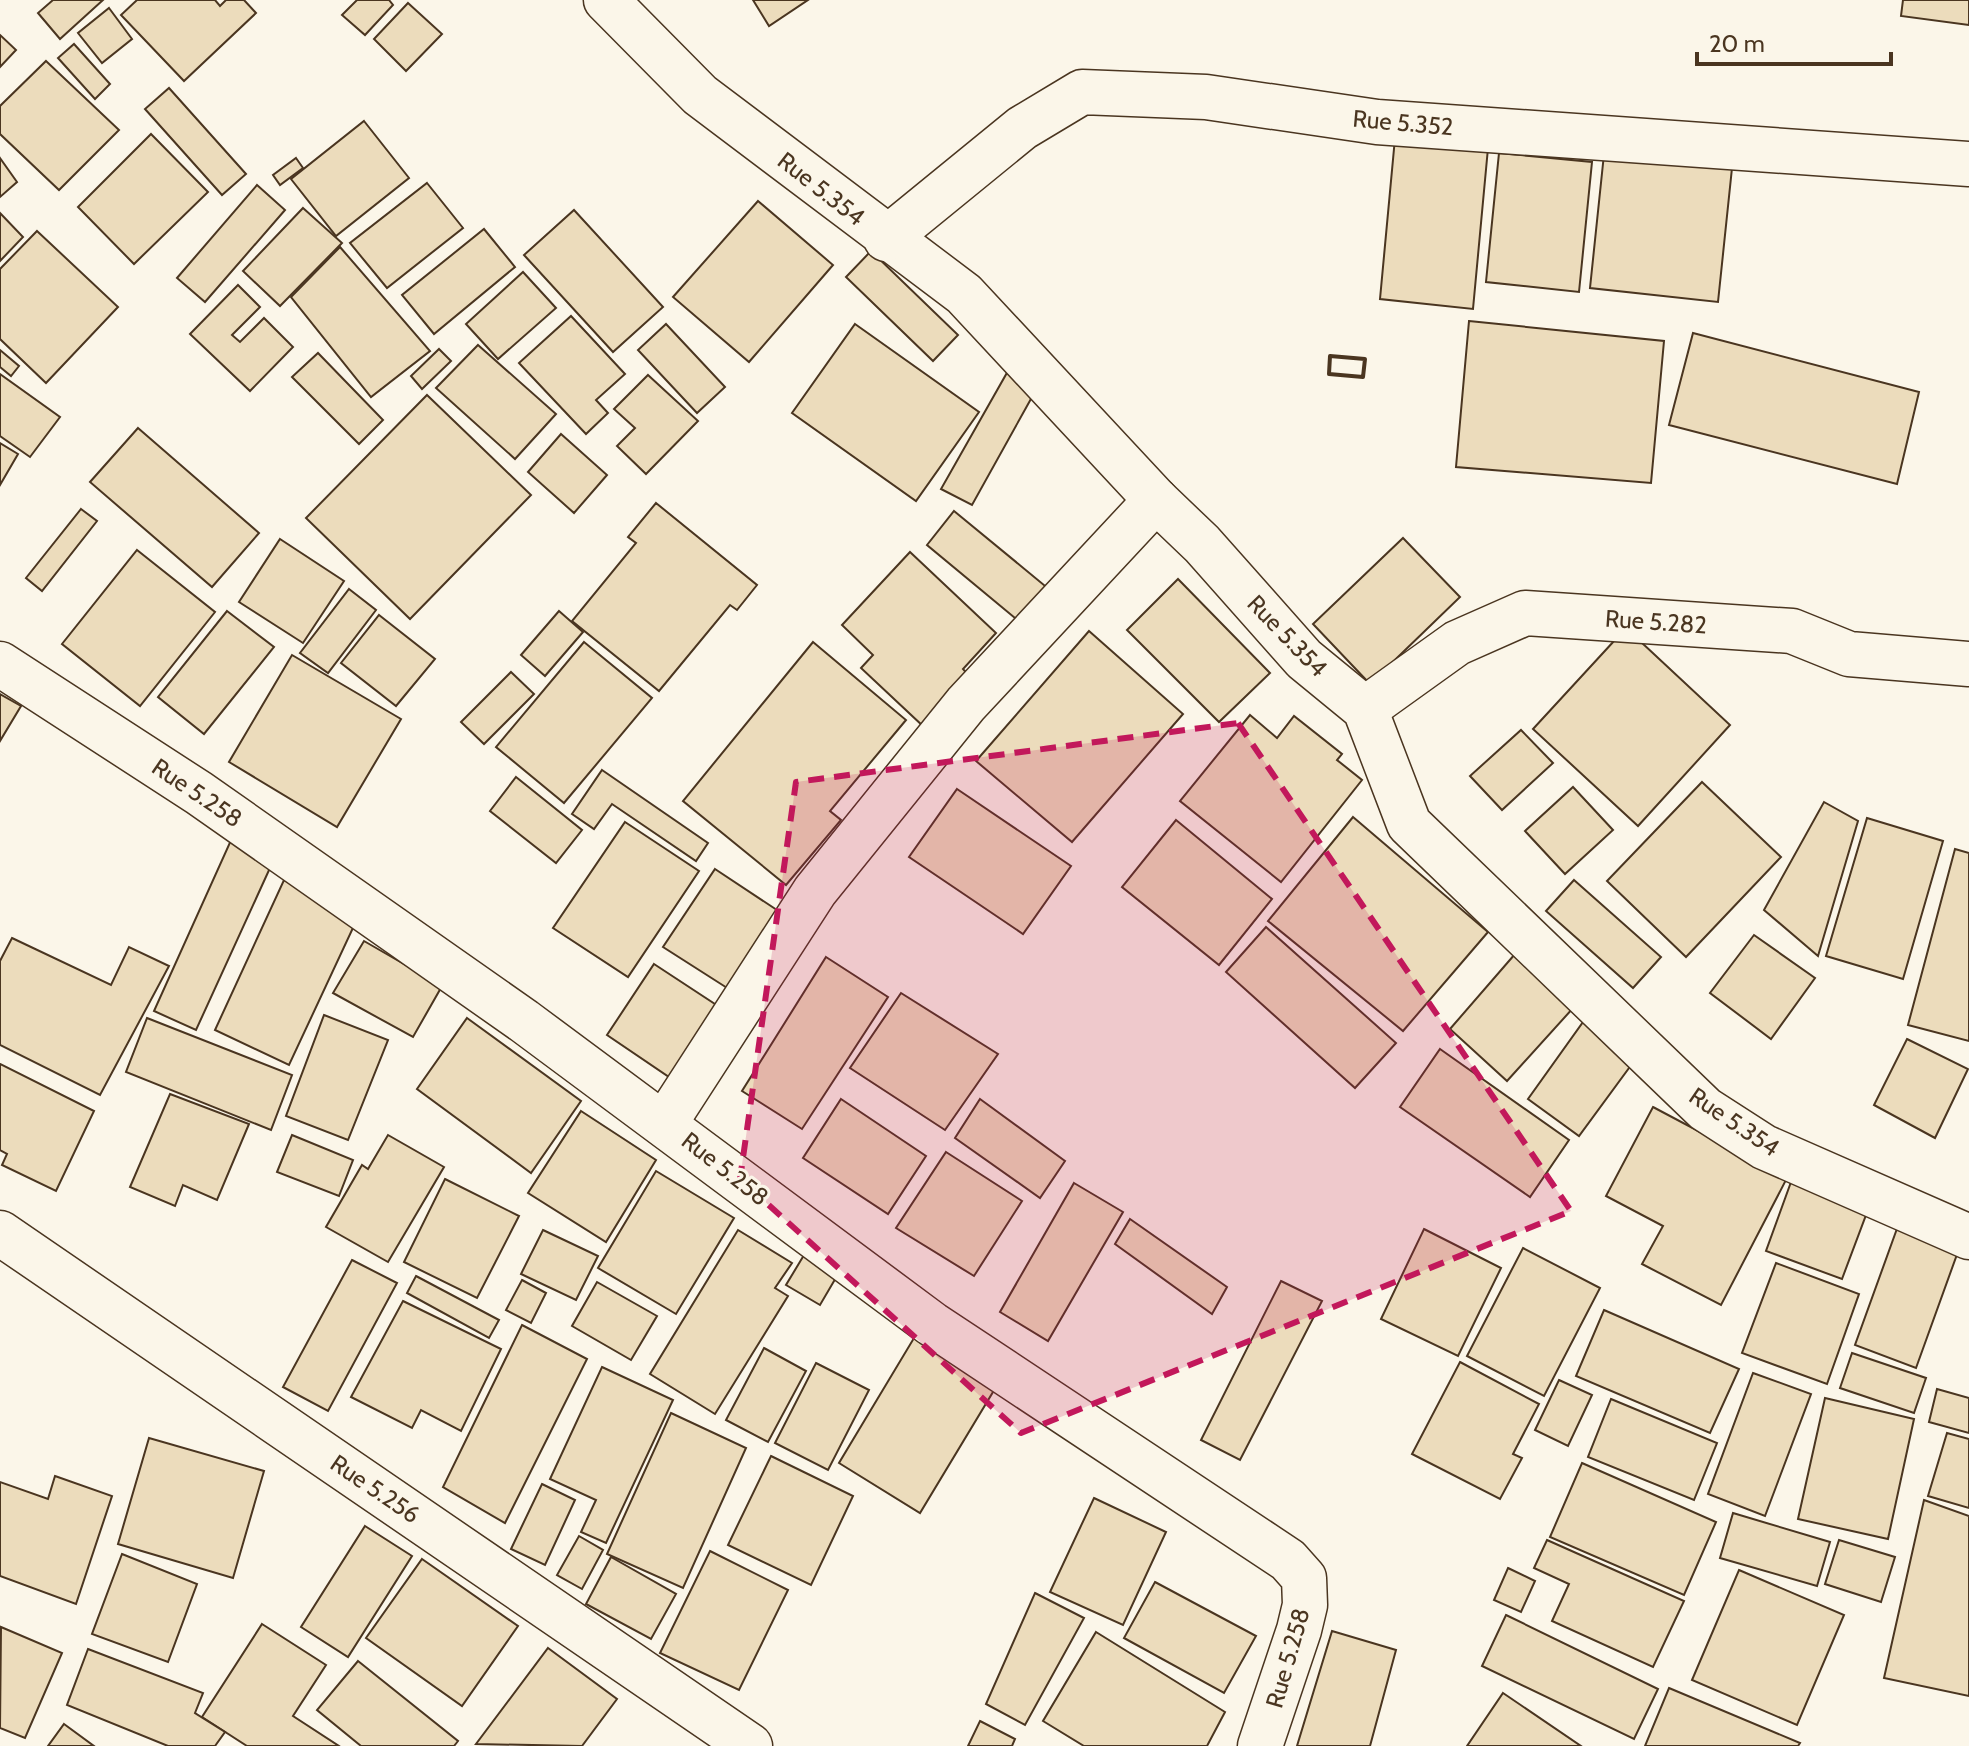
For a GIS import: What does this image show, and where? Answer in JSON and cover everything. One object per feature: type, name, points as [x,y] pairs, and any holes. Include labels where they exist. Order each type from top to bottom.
[{"type":"street","name":"Rue 5.354","points":[[606,0],[700,95],[886,239],[964,294],[1156,500],[1202,544],[1304,659],[1365,709],[1409,824],[1705,1109],[1764,1147],[1969,1237]]},
{"type":"street","name":"Rue 5.352","points":[[886,239],[1022,128],[1082,92],[1206,97],[1377,122],[1969,164]]},
{"type":"street","points":[[665,1123],[815,891],[966,704],[1156,500]]},
{"type":"street","name":"Rue 5.282","points":[[1365,709],[1457,643],[1525,613],[1792,631],[1849,654],[1969,664]]},
{"type":"street","name":"Rue 5.258","points":[[0,664],[199,793],[665,1123],[932,1324],[1288,1560],[1304,1578],[1305,1605],[1260,1746]]},
{"type":"street","name":"Rue 5.256","points":[[0,1233],[750,1746]]},
{"type":"highlighted area","points":[[1238,723],[1571,1211],[1021,1433],[740,1179],[796,782]]},
{"type":"building","points":[[53,0],[103,0],[60,39],[38,13]]},
{"type":"building","points":[[137,0],[215,0],[220,6],[226,0],[244,0],[256,13],[184,81],[121,15]]},
{"type":"building","points":[[357,0],[389,0],[393,5],[365,35],[342,15]]},
{"type":"building","points":[[753,0],[808,0],[769,26]]},
{"type":"building","points":[[1903,0],[1969,0],[1969,25],[1901,16]]},
{"type":"building","points":[[408,3],[442,34],[406,71],[374,39]]},
{"type":"building","points":[[109,8],[132,39],[102,63],[78,33]]},
{"type":"building","points":[[0,35],[16,50],[0,67]]},
{"type":"building","points":[[74,44],[110,84],[95,99],[58,58]]},
{"type":"building","points":[[46,61],[119,130],[59,190],[0,134],[0,106]]},
{"type":"building","points":[[169,88],[246,174],[222,195],[145,109]]},
{"type":"building","points":[[364,121],[409,178],[336,236],[291,179]]},
{"type":"building","points":[[151,134],[208,192],[134,264],[78,207]]},
{"type":"building","points":[[1395,138],[1488,148],[1473,309],[1380,299]]},
{"type":"building","points":[[1499,153],[1592,162],[1579,292],[1486,282]]},
{"type":"building","points":[[1604,154],[1732,168],[1718,302],[1590,288]]},
{"type":"building","points":[[0,158],[17,182],[0,197]]},
{"type":"building","points":[[296,158],[303,168],[280,185],[273,175]]},
{"type":"building","points":[[427,183],[463,228],[387,288],[350,243]]},
{"type":"building","points":[[257,185],[285,210],[205,302],[177,278]]},
{"type":"building","points":[[758,201],[833,265],[749,362],[673,297]]},
{"type":"building","points":[[303,208],[342,243],[280,306],[243,271]]},
{"type":"building","points":[[574,210],[663,307],[613,352],[524,255]]},
{"type":"building","points":[[0,213],[23,237],[0,261]]},
{"type":"building","points":[[484,229],[515,267],[434,334],[402,295]]},
{"type":"building","points":[[37,231],[118,307],[46,383],[0,339],[0,269]]},
{"type":"building","points":[[340,247],[430,351],[371,397],[291,297]]},
{"type":"building","points":[[871,251],[958,335],[933,361],[846,277]]},
{"type":"building","points":[[523,272],[556,308],[498,359],[466,324]]},
{"type":"building","points":[[238,285],[260,307],[232,335],[240,342],[264,318],[293,347],[250,391],[190,334]]},
{"type":"building","points":[[571,316],[625,374],[596,400],[608,413],[586,434],[519,363]]},
{"type":"building","points":[[1469,321],[1664,341],[1651,483],[1456,467]]},
{"type":"building","points":[[666,324],[725,387],[697,413],[638,350]]},
{"type":"building","points":[[855,324],[979,412],[916,501],[792,413]]},
{"type":"building","points":[[1693,333],[1919,392],[1897,484],[1669,425]]},
{"type":"building","points":[[478,345],[556,414],[515,459],[436,388]]},
{"type":"building","points":[[439,349],[451,361],[422,389],[411,376]]},
{"type":"building","points":[[0,350],[19,366],[11,376],[0,367]]},
{"type":"building","points":[[318,353],[383,420],[359,444],[292,377]]},
{"type":"building","points":[[1008,371],[1037,388],[972,505],[941,489]]},
{"type":"building","points":[[0,374],[60,417],[30,457],[0,436]]},
{"type":"building","points":[[648,375],[698,421],[646,474],[617,446],[635,428],[614,409]]},
{"type":"building","points":[[427,395],[531,495],[410,619],[306,518]]},
{"type":"building","points":[[138,428],[259,533],[212,587],[90,482]]},
{"type":"building","points":[[561,434],[607,475],[574,513],[528,472]]},
{"type":"building","points":[[0,443],[18,454],[0,485]]},
{"type":"building","points":[[656,503],[757,585],[737,610],[730,605],[659,691],[572,621],[636,543],[628,537]]},
{"type":"building","points":[[81,509],[97,521],[42,591],[26,578]]},
{"type":"building","points":[[954,511],[1050,590],[1021,623],[927,545]]},
{"type":"building","points":[[1403,538],[1460,597],[1370,684],[1313,624]]},
{"type":"building","points":[[280,539],[344,581],[303,643],[239,602]]},
{"type":"building","points":[[137,550],[215,612],[140,706],[62,644]]},
{"type":"building","points":[[910,552],[996,633],[963,669],[971,678],[924,727],[861,668],[873,655],[842,625]]},
{"type":"building","points":[[1178,579],[1270,673],[1219,722],[1127,630]]},
{"type":"building","points":[[349,589],[376,610],[328,673],[300,653]]},
{"type":"building","points":[[227,611],[274,647],[204,734],[158,697]]},
{"type":"building","points":[[559,611],[583,632],[545,676],[521,655]]},
{"type":"building","points":[[379,615],[435,659],[396,706],[341,663]]},
{"type":"building","points":[[1626,628],[1730,725],[1638,826],[1533,729]]},
{"type":"building","points":[[1089,631],[1183,714],[1072,842],[976,761]]},
{"type":"building","points":[[584,642],[652,698],[564,803],[496,747]]},
{"type":"building","points":[[813,642],[906,720],[830,811],[841,820],[786,885],[683,801]]},
{"type":"building","points":[[292,655],[401,719],[337,827],[229,762]]},
{"type":"building","points":[[511,672],[534,694],[484,744],[461,722]]},
{"type":"building","points":[[0,694],[21,706],[0,741]]},
{"type":"building","points":[[1250,715],[1277,738],[1294,716],[1342,754],[1337,760],[1362,780],[1281,882],[1180,801]]},
{"type":"building","points":[[1521,730],[1553,763],[1502,810],[1470,776]]},
{"type":"building","points":[[602,770],[708,843],[696,861],[612,804],[594,829],[572,814]]},
{"type":"building","points":[[516,777],[582,830],[556,863],[490,811]]},
{"type":"building","points":[[1702,782],[1781,857],[1686,957],[1607,881]]},
{"type":"building","points":[[1573,787],[1613,830],[1565,874],[1525,831]]},
{"type":"building","points":[[957,789],[1071,866],[1023,934],[909,857]]},
{"type":"building","points":[[1824,802],[1858,821],[1818,956],[1764,910]]},
{"type":"building","points":[[1353,817],[1488,932],[1403,1031],[1268,921]]},
{"type":"building","points":[[1867,818],[1943,841],[1903,979],[1826,956]]},
{"type":"building","points":[[1176,820],[1272,899],[1219,965],[1122,887]]},
{"type":"building","points":[[625,822],[699,871],[628,977],[553,928]]},
{"type":"building","points":[[232,838],[275,857],[196,1030],[154,1011]]},
{"type":"building","points":[[1955,849],[1969,853],[1969,1041],[1908,1025]]},
{"type":"building","points":[[715,869],[786,916],[735,993],[663,947]]},
{"type":"building","points":[[284,880],[359,915],[289,1065],[215,1030]]},
{"type":"building","points":[[1574,880],[1661,957],[1633,988],[1546,911]]},
{"type":"building","points":[[1266,927],[1396,1043],[1355,1088],[1226,972]]},
{"type":"building","points":[[1754,935],[1815,978],[1771,1039],[1710,993]]},
{"type":"building","points":[[12,938],[111,985],[129,947],[169,966],[100,1095],[0,1045],[0,961]]},
{"type":"building","points":[[364,941],[442,986],[413,1037],[333,993]]},
{"type":"building","points":[[1515,954],[1574,1007],[1507,1081],[1450,1029]]},
{"type":"building","points":[[826,957],[888,997],[802,1129],[742,1091]]},
{"type":"building","points":[[654,964],[721,1008],[672,1079],[607,1035]]},
{"type":"building","points":[[901,993],[998,1054],[945,1130],[850,1068]]},
{"type":"building","points":[[324,1015],[388,1040],[348,1140],[286,1116]]},
{"type":"building","points":[[1588,1015],[1640,1053],[1579,1136],[1528,1099]]},
{"type":"building","points":[[147,1018],[292,1075],[271,1130],[126,1072]]},
{"type":"building","points":[[467,1018],[581,1101],[531,1173],[417,1089]]},
{"type":"building","points":[[1907,1039],[1968,1069],[1935,1138],[1874,1105]]},
{"type":"building","points":[[1440,1049],[1569,1140],[1530,1197],[1400,1107]]},
{"type":"building","points":[[0,1064],[94,1111],[56,1191],[2,1165],[7,1154],[0,1150]]},
{"type":"building","points":[[170,1094],[249,1124],[217,1200],[183,1185],[175,1206],[130,1187]]},
{"type":"building","points":[[841,1099],[926,1156],[888,1214],[803,1158]]},
{"type":"building","points":[[980,1099],[1065,1161],[1040,1198],[955,1138]]},
{"type":"building","points":[[1653,1107],[1787,1178],[1721,1305],[1642,1264],[1663,1226],[1606,1196]]},
{"type":"building","points":[[581,1111],[656,1160],[606,1242],[528,1193]]},
{"type":"building","points":[[292,1135],[353,1160],[339,1196],[277,1172]]},
{"type":"building","points":[[388,1135],[444,1167],[388,1262],[326,1227],[362,1165],[368,1169]]},
{"type":"building","points":[[946,1152],[1022,1201],[974,1276],[896,1228]]},
{"type":"building","points":[[656,1171],[734,1218],[676,1314],[598,1268]]},
{"type":"building","points":[[1795,1171],[1872,1199],[1842,1279],[1766,1251]]},
{"type":"building","points":[[445,1179],[519,1216],[477,1298],[404,1262]]},
{"type":"building","points":[[1074,1183],[1123,1212],[1048,1341],[1000,1312]]},
{"type":"building","points":[[1903,1212],[1964,1235],[1916,1368],[1855,1345]]},
{"type":"building","points":[[1130,1219],[1227,1287],[1212,1314],[1115,1244]]},
{"type":"building","points":[[1424,1229],[1501,1268],[1458,1356],[1381,1319]]},
{"type":"building","points":[[543,1230],[598,1256],[576,1300],[521,1274]]},
{"type":"building","points":[[738,1230],[792,1263],[775,1288],[788,1296],[715,1414],[650,1374]]},
{"type":"building","points":[[810,1245],[844,1264],[820,1305],[786,1285]]},
{"type":"building","points":[[1523,1248],[1600,1288],[1544,1396],[1467,1356]]},
{"type":"building","points":[[352,1260],[397,1283],[328,1411],[283,1387]]},
{"type":"building","points":[[1776,1263],[1859,1294],[1827,1384],[1742,1353]]},
{"type":"building","points":[[416,1276],[499,1320],[489,1338],[407,1293]]},
{"type":"building","points":[[522,1280],[546,1293],[531,1323],[506,1310]]},
{"type":"building","points":[[1281,1281],[1322,1301],[1240,1460],[1201,1440]]},
{"type":"building","points":[[597,1282],[657,1316],[631,1360],[572,1326]]},
{"type":"building","points":[[403,1301],[501,1349],[461,1431],[421,1410],[412,1428],[351,1397]]},
{"type":"building","points":[[1604,1310],[1739,1369],[1710,1433],[1576,1376]]},
{"type":"building","points":[[522,1325],[587,1359],[505,1523],[443,1487]]},
{"type":"building","points":[[917,1333],[999,1382],[920,1513],[839,1463]]},
{"type":"building","points":[[764,1348],[806,1371],[768,1442],[726,1420]]},
{"type":"building","points":[[1852,1353],[1926,1378],[1914,1413],[1840,1388]]},
{"type":"building","points":[[1460,1362],[1539,1404],[1513,1454],[1522,1458],[1500,1499],[1412,1454]]},
{"type":"building","points":[[816,1363],[869,1390],[828,1470],[775,1443]]},
{"type":"building","points":[[602,1367],[673,1400],[606,1543],[581,1532],[596,1500],[550,1479]]},
{"type":"building","points":[[1753,1373],[1811,1394],[1765,1516],[1708,1494]]},
{"type":"building","points":[[1559,1380],[1592,1395],[1568,1446],[1535,1430]]},
{"type":"building","points":[[1937,1389],[1969,1398],[1969,1433],[1929,1422]]},
{"type":"building","points":[[1825,1398],[1914,1419],[1888,1539],[1798,1519]]},
{"type":"building","points":[[1611,1399],[1717,1443],[1694,1500],[1588,1457]]},
{"type":"building","points":[[671,1413],[746,1448],[683,1588],[607,1554]]},
{"type":"building","points":[[1947,1433],[1969,1439],[1969,1508],[1928,1496]]},
{"type":"building","points":[[149,1438],[264,1471],[233,1578],[118,1544]]},
{"type":"building","points":[[771,1456],[853,1496],[811,1585],[728,1545]]},
{"type":"building","points":[[1582,1463],[1716,1522],[1684,1595],[1550,1537]]},
{"type":"building","points":[[55,1476],[112,1496],[76,1604],[0,1576],[0,1482],[48,1499]]},
{"type":"building","points":[[542,1484],[575,1500],[545,1565],[511,1549]]},
{"type":"building","points":[[1094,1498],[1166,1532],[1123,1625],[1050,1592]]},
{"type":"building","points":[[1924,1500],[1969,1516],[1969,1696],[1884,1678]]},
{"type":"building","points":[[1733,1513],[1830,1542],[1817,1586],[1720,1558]]},
{"type":"building","points":[[365,1526],[412,1556],[348,1657],[301,1627]]},
{"type":"building","points":[[579,1536],[603,1550],[582,1589],[557,1575]]},
{"type":"building","points":[[1547,1540],[1684,1601],[1653,1667],[1552,1621],[1569,1584],[1534,1568]]},
{"type":"building","points":[[1839,1540],[1895,1557],[1881,1602],[1825,1584]]},
{"type":"building","points":[[710,1551],[788,1590],[739,1690],[660,1653]]},
{"type":"building","points":[[122,1554],[197,1584],[168,1662],[92,1634]]},
{"type":"building","points":[[611,1557],[676,1594],[651,1639],[586,1604]]},
{"type":"building","points":[[422,1559],[518,1626],[462,1706],[366,1638]]},
{"type":"building","points":[[1508,1568],[1535,1581],[1521,1612],[1494,1600]]},
{"type":"building","points":[[1739,1570],[1844,1615],[1797,1725],[1692,1680]]},
{"type":"building","points":[[1155,1582],[1256,1636],[1224,1693],[1124,1638]]},
{"type":"building","points":[[1035,1593],[1084,1618],[1025,1725],[986,1704]]},
{"type":"building","points":[[1506,1615],[1658,1689],[1634,1739],[1482,1666]]},
{"type":"building","points":[[262,1624],[326,1665],[293,1716],[339,1746],[247,1746],[202,1717]]},
{"type":"building","points":[[1,1627],[62,1653],[25,1738],[0,1728]]},
{"type":"building","points":[[1332,1631],[1396,1650],[1370,1746],[1297,1746]]},
{"type":"building","points":[[1096,1632],[1225,1712],[1207,1746],[1084,1746],[1043,1721]]},
{"type":"building","points":[[548,1648],[617,1699],[582,1746],[476,1744]]},
{"type":"building","points":[[88,1649],[203,1693],[195,1713],[225,1732],[215,1746],[168,1746],[67,1705]]},
{"type":"building","points":[[358,1661],[458,1741],[454,1746],[361,1746],[317,1710]]},
{"type":"building","points":[[1669,1688],[1800,1743],[1798,1746],[1645,1746]]},
{"type":"building","points":[[1503,1693],[1581,1746],[1467,1746]]},
{"type":"building","points":[[980,1721],[1015,1739],[1012,1746],[968,1746]]},
{"type":"building","points":[[64,1724],[94,1746],[48,1746]]},
{"type":"wall","points":[[1330,356],[1365,359],[1363,377],[1329,374],[1330,356]]}]
